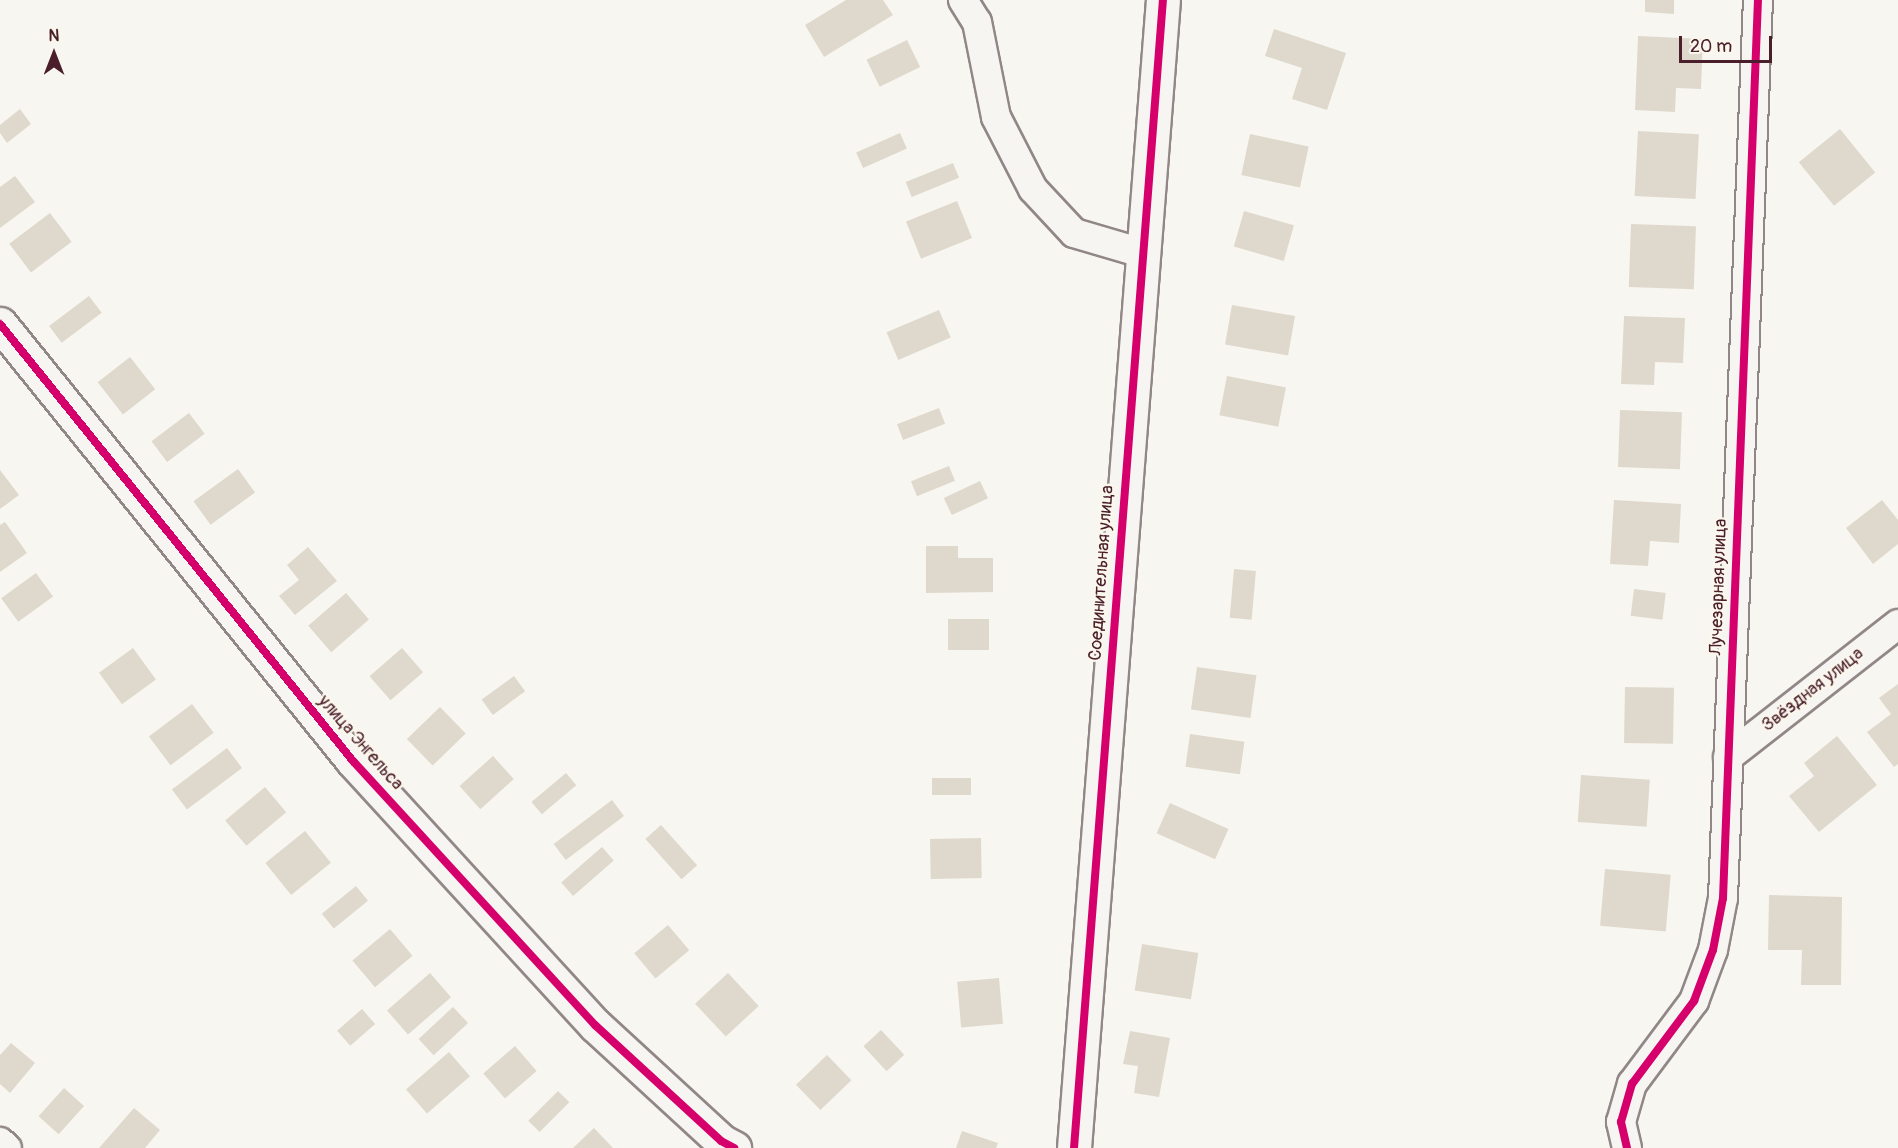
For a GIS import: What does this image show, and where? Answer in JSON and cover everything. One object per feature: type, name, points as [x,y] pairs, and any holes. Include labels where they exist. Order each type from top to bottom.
[{"type":"street","points":[[963,0],[977,22],[996,117],[1033,189],[1074,232],[1142,253]]},
{"type":"street","name":"Соединительная улица","points":[[1074,1148],[1162,0]]},
{"type":"street","name":"Лучезарная улица","points":[[1627,1148],[1621,1122],[1632,1084],[1694,1001],[1713,950],[1723,898],[1758,0]]},
{"type":"street","name":"улица Энгельса","points":[[0,324],[352,761],[595,1025],[721,1141],[734,1148]]},
{"type":"street","name":"Звёздная улица","points":[[1728,757],[1898,624]]},
{"type":"street","points":[[0,1142],[7,1148]]},
{"type":"building","points":[[846,0],[883,0],[893,15],[824,57],[805,25]]},
{"type":"building","points":[[1645,0],[1674,0],[1674,14],[1645,12]]},
{"type":"building","points":[[1274,29],[1346,53],[1327,110],[1292,99],[1302,68],[1265,56]]},
{"type":"building","points":[[1638,36],[1703,39],[1701,89],[1676,88],[1675,112],[1635,110]]},
{"type":"building","points":[[907,40],[920,67],[880,87],[867,60]]},
{"type":"building","points":[[20,109],[31,124],[7,143],[0,133],[0,125]]},
{"type":"building","points":[[1840,129],[1875,173],[1834,206],[1799,162]]},
{"type":"building","points":[[1638,131],[1699,134],[1696,199],[1635,196]]},
{"type":"building","points":[[900,133],[907,149],[863,168],[856,153]]},
{"type":"building","points":[[1250,134],[1309,146],[1300,188],[1241,175]]},
{"type":"building","points":[[953,163],[959,178],[912,197],[906,182]]},
{"type":"building","points":[[15,176],[35,202],[0,228],[0,187]]},
{"type":"building","points":[[957,201],[972,238],[921,259],[906,222]]},
{"type":"building","points":[[1244,211],[1294,225],[1284,261],[1234,247]]},
{"type":"building","points":[[50,213],[72,242],[31,272],[9,244]]},
{"type":"building","points":[[1631,224],[1696,226],[1694,289],[1629,287]]},
{"type":"building","points":[[89,296],[102,313],[62,343],[49,326]]},
{"type":"building","points":[[1232,305],[1295,316],[1288,356],[1225,344]]},
{"type":"building","points":[[939,310],[951,338],[898,360],[887,332]]},
{"type":"building","points":[[1624,316],[1685,318],[1683,363],[1655,362],[1654,385],[1621,384]]},
{"type":"building","points":[[130,357],[155,389],[123,415],[98,382]]},
{"type":"building","points":[[1227,376],[1286,387],[1278,427],[1219,415]]},
{"type":"building","points":[[939,408],[945,424],[903,440],[897,424]]},
{"type":"building","points":[[1620,410],[1682,412],[1680,469],[1618,467]]},
{"type":"building","points":[[189,413],[205,434],[167,462],[151,441]]},
{"type":"building","points":[[949,466],[955,481],[917,496],[911,481]]},
{"type":"building","points":[[238,469],[255,492],[211,525],[194,501]]},
{"type":"building","points":[[0,470],[19,495],[0,509]]},
{"type":"building","points":[[980,481],[988,498],[952,515],[944,498]]},
{"type":"building","points":[[1614,500],[1681,504],[1679,543],[1650,541],[1648,566],[1610,564]]},
{"type":"building","points":[[1882,500],[1898,520],[1898,544],[1873,564],[1846,528]]},
{"type":"building","points":[[5,522],[27,553],[0,572],[0,525]]},
{"type":"building","points":[[926,546],[958,546],[958,558],[993,558],[993,592],[926,593]]},
{"type":"building","points":[[308,547],[337,581],[295,615],[279,596],[299,580],[287,565]]},
{"type":"building","points":[[1234,569],[1256,571],[1252,620],[1230,618]]},
{"type":"building","points":[[36,573],[53,596],[18,622],[1,598]]},
{"type":"building","points":[[1634,589],[1666,593],[1662,620],[1631,616]]},
{"type":"building","points":[[346,593],[369,619],[331,652],[308,626]]},
{"type":"building","points":[[948,619],[989,619],[989,650],[948,650]]},
{"type":"building","points":[[133,648],[156,680],[122,704],[99,673]]},
{"type":"building","points":[[402,648],[423,672],[391,700],[370,676]]},
{"type":"building","points":[[1197,667],[1256,675],[1250,718],[1191,710]]},
{"type":"building","points":[[514,676],[525,691],[493,715],[482,700]]},
{"type":"building","points":[[1898,684],[1898,764],[1894,767],[1867,732],[1891,714],[1879,698]]},
{"type":"building","points":[[1625,687],[1674,688],[1673,744],[1624,743]]},
{"type":"building","points":[[192,704],[214,733],[171,765],[149,736]]},
{"type":"building","points":[[440,707],[466,734],[433,766],[407,739]]},
{"type":"building","points":[[1190,734],[1244,742],[1240,774],[1185,767]]},
{"type":"building","points":[[1837,736],[1877,785],[1819,832],[1789,796],[1814,776],[1804,763]]},
{"type":"building","points":[[227,748],[242,768],[187,809],[172,790]]},
{"type":"building","points":[[493,756],[514,779],[480,809],[460,786]]},
{"type":"building","points":[[566,773],[576,785],[542,814],[532,802]]},
{"type":"building","points":[[1581,775],[1650,780],[1647,827],[1578,822]]},
{"type":"building","points":[[932,778],[971,778],[971,795],[932,795]]},
{"type":"building","points":[[265,787],[286,812],[246,846],[225,820]]},
{"type":"building","points":[[612,800],[624,816],[566,860],[554,844]]},
{"type":"building","points":[[1170,803],[1228,829],[1215,859],[1157,833]]},
{"type":"building","points":[[661,825],[697,865],[682,879],[645,839]]},
{"type":"building","points":[[305,831],[331,863],[291,895],[265,863]]},
{"type":"building","points":[[981,838],[982,878],[931,879],[930,839]]},
{"type":"building","points":[[602,847],[614,861],[573,896],[561,882]]},
{"type":"building","points":[[1605,869],[1671,875],[1666,932],[1600,926]]},
{"type":"building","points":[[356,886],[368,901],[334,928],[322,914]]},
{"type":"building","points":[[1769,895],[1842,897],[1841,985],[1801,985],[1802,950],[1768,950]]},
{"type":"building","points":[[668,925],[689,950],[656,979],[634,953]]},
{"type":"building","points":[[390,929],[412,956],[375,987],[352,960]]},
{"type":"building","points":[[1142,944],[1198,953],[1191,999],[1135,990]]},
{"type":"building","points":[[430,973],[451,997],[408,1035],[387,1010]]},
{"type":"building","points":[[728,973],[759,1006],[726,1037],[695,1004]]},
{"type":"building","points":[[999,978],[1003,1024],[961,1027],[957,982]]},
{"type":"building","points":[[453,1007],[468,1023],[434,1055],[419,1039]]},
{"type":"building","points":[[362,1009],[375,1024],[350,1046],[337,1031]]},
{"type":"building","points":[[881,1030],[904,1055],[887,1071],[863,1046]]},
{"type":"building","points":[[1130,1031],[1170,1038],[1159,1097],[1134,1093],[1138,1066],[1123,1064]]},
{"type":"building","points":[[11,1043],[35,1063],[10,1093],[0,1084],[0,1055]]},
{"type":"building","points":[[515,1046],[537,1071],[505,1098],[483,1074]]},
{"type":"building","points":[[449,1052],[470,1076],[427,1114],[406,1089]]},
{"type":"building","points":[[827,1055],[851,1080],[820,1110],[796,1085]]},
{"type":"building","points":[[64,1088],[84,1106],[59,1134],[39,1116]]},
{"type":"building","points":[[558,1091],[569,1102],[540,1132],[528,1121]]},
{"type":"building","points":[[134,1108],[160,1130],[145,1148],[99,1148]]},
{"type":"building","points":[[594,1128],[613,1148],[573,1148]]},
{"type":"building","points":[[962,1131],[998,1143],[996,1148],[956,1148]]},
{"type":"cycle path","points":[[1074,1148],[1163,0]]},
{"type":"cycle path","points":[[1627,1148],[1621,1122],[1632,1084],[1694,1001],[1713,950],[1723,898],[1758,0]]},
{"type":"cycle path","points":[[0,324],[353,761],[595,1025],[721,1141],[734,1148]]}]
